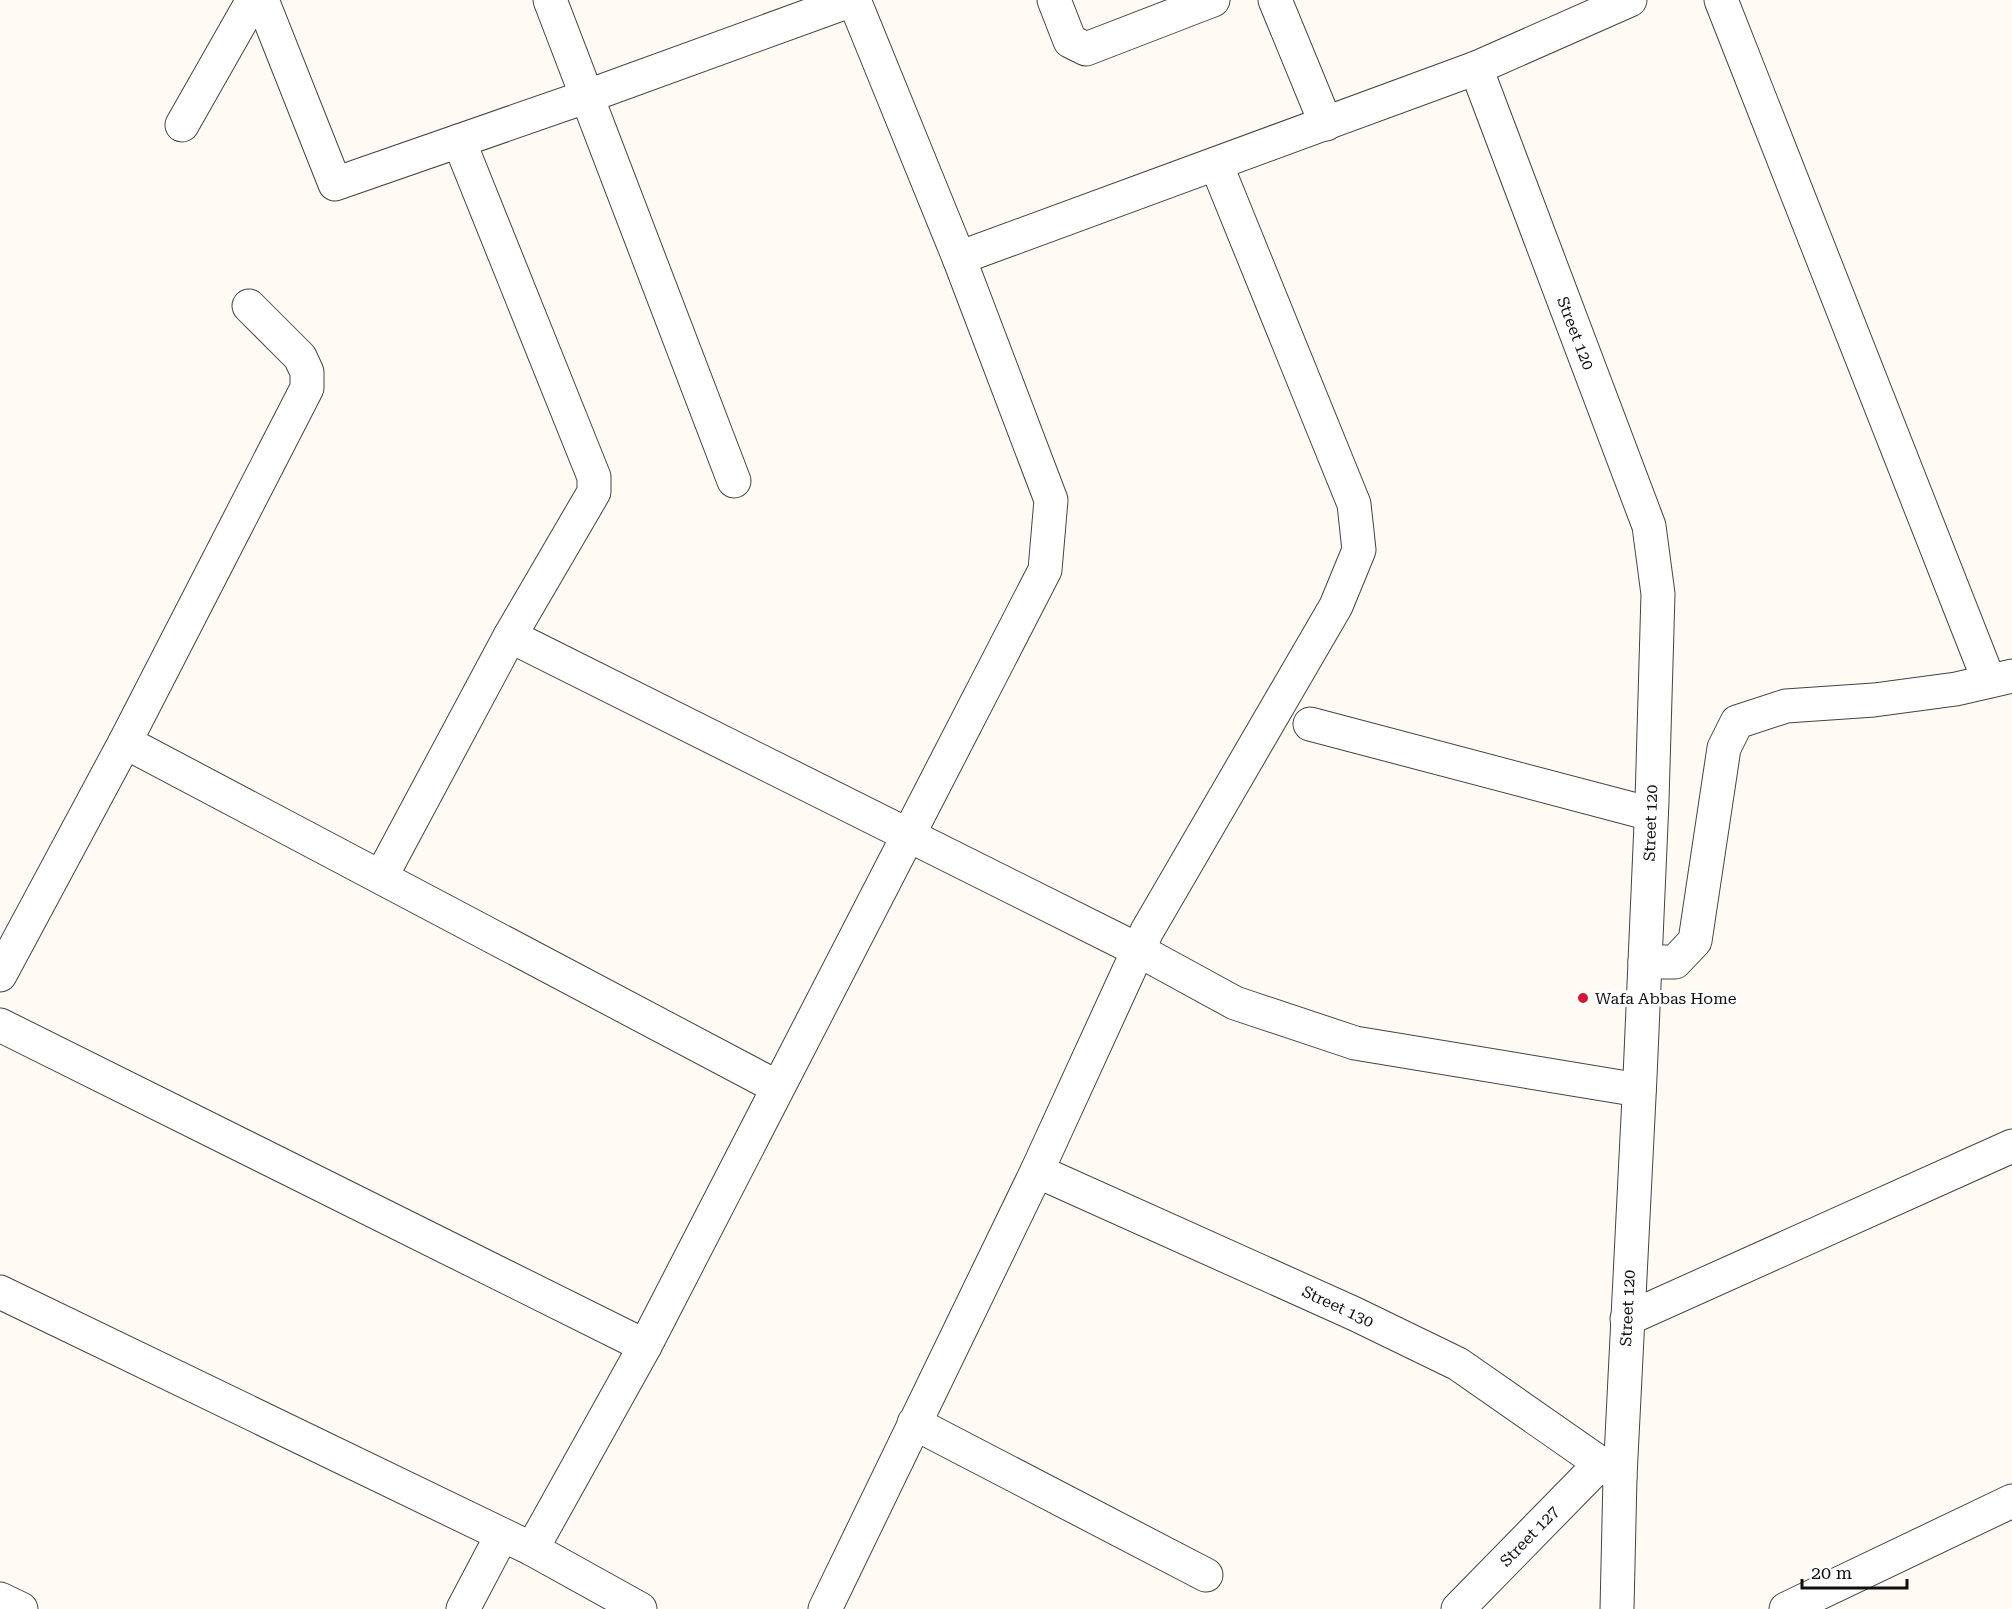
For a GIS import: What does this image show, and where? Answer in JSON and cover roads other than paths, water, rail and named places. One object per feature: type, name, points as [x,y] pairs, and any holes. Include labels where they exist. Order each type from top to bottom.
[{"type":"street","points":[[182,125],[253,0]]},
{"type":"street","points":[[262,0],[335,184],[853,0],[959,258],[1051,500],[1045,570],[645,1346],[532,1549]]},
{"type":"street","points":[[550,0],[734,480]]},
{"type":"street","points":[[1054,0],[1070,41],[1086,49],[1205,1]]},
{"type":"street","points":[[1275,0],[1326,124]]},
{"type":"street","points":[[959,258],[1476,68],[1630,0]]},
{"type":"street","points":[[1645,962],[1676,962],[1695,941],[1724,748],[1737,722],[1786,706],[1874,700],[1956,689],[2001,678],[1721,0]]},
{"type":"street","name":"Street 120","points":[[1476,68],[1649,526],[1658,594],[1645,962],[1627,1319],[1610,1470],[1617,1609]]},
{"type":"street","points":[[381,878],[510,636],[594,492],[594,477],[459,141]]},
{"type":"street","points":[[825,1609],[1037,1171],[1138,950],[1336,606],[1359,550],[1354,504],[1216,164]]},
{"type":"street","points":[[0,975],[124,742],[307,388],[307,372],[300,357],[249,306]]},
{"type":"street","points":[[510,636],[1138,950],[1235,1003],[1354,1043],[1639,1090]]},
{"type":"street","points":[[1310,724],[1651,814]]},
{"type":"street","points":[[124,742],[777,1087]]},
{"type":"street","points":[[0,1025],[645,1346]]},
{"type":"street","points":[[1627,1319],[2012,1146]]},
{"type":"street","name":"Street 130","points":[[1037,1171],[1355,1314],[1458,1364],[1610,1470]]},
{"type":"street","points":[[0,1292],[532,1549],[640,1609]]},
{"type":"street","points":[[914,1424],[1206,1575]]},
{"type":"street","name":"Street 127","points":[[1458,1609],[1610,1470]]},
{"type":"street","points":[[1786,1609],[2012,1501]]},
{"type":"street","points":[[463,1609],[502,1535]]},
{"type":"street","points":[[0,1599],[21,1609]]},
{"type":"place","name":"Wafa Abbas Home","points":[[1583,998]]}]
